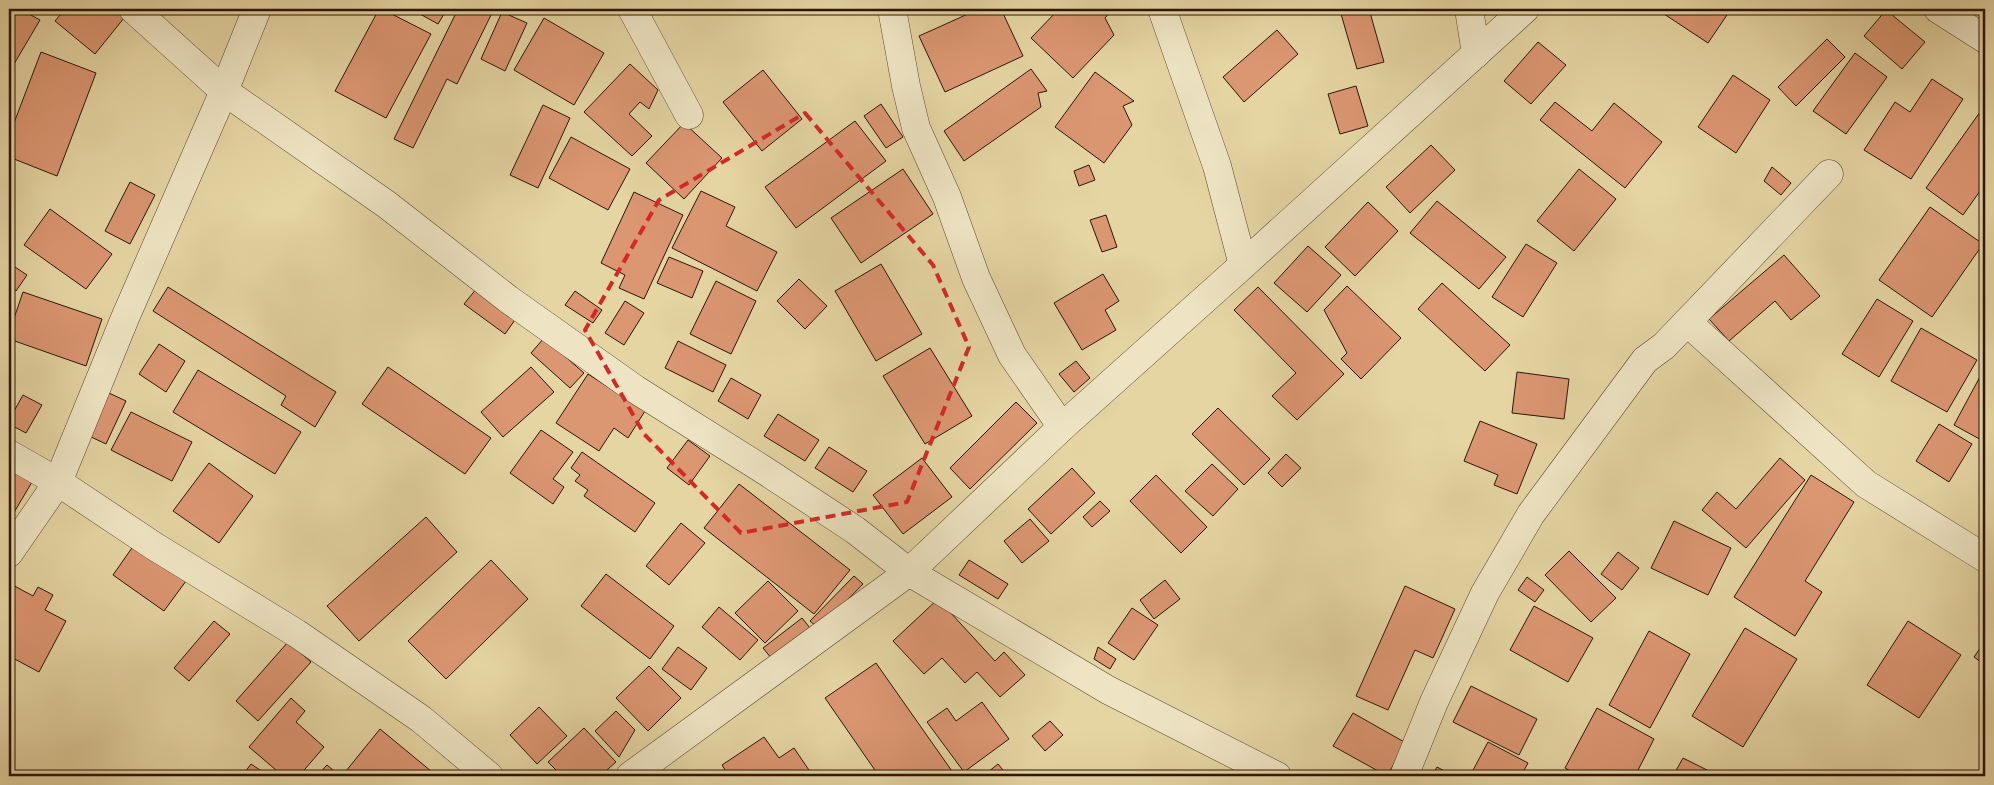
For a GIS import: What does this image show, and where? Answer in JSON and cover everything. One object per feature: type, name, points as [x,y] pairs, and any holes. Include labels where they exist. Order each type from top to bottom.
[{"type":"street","points":[[133,9],[224,91],[386,204],[508,299],[635,389],[855,530],[909,572],[1108,690],[1274,776]]},
{"type":"street","points":[[9,553],[58,482],[125,318],[224,91],[257,9]]},
{"type":"street","points":[[632,9],[690,116]]},
{"type":"street","points":[[892,9],[916,128],[947,197],[976,278],[1012,355],[1062,427]]},
{"type":"street","points":[[1162,9],[1217,166],[1243,265]]},
{"type":"street","points":[[1469,9],[1476,54]]},
{"type":"street","points":[[630,776],[909,572],[1062,427],[1525,9]]},
{"type":"street","points":[[1938,9],[1985,39]]},
{"type":"street","points":[[1404,776],[1434,702],[1485,593],[1531,514],[1645,360],[1664,346],[1829,174]]},
{"type":"street","points":[[1687,322],[1866,484],[1985,558]]},
{"type":"street","points":[[9,454],[58,482],[154,546],[296,633],[421,720],[489,776]]},
{"type":"highlighted area","points":[[805,113],[933,265],[969,347],[907,502],[741,533],[644,434],[585,330],[659,200]]},
{"type":"building","points":[[9,9],[20,9],[40,20],[14,64],[9,61]]},
{"type":"building","points":[[65,9],[112,9],[124,18],[95,54],[55,21]]},
{"type":"building","points":[[379,9],[431,34],[386,118],[335,91]]},
{"type":"building","points":[[411,9],[447,9],[438,24]]},
{"type":"building","points":[[458,9],[494,9],[457,84],[447,79],[413,148],[394,139]]},
{"type":"building","points":[[979,9],[1001,9],[1023,56],[945,92],[919,36]]},
{"type":"building","points":[[1059,9],[1113,9],[1105,18],[1114,35],[1073,78],[1031,38]]},
{"type":"building","points":[[1369,9],[1384,62],[1357,69],[1341,14]]},
{"type":"building","points":[[1659,9],[1731,9],[1708,43]]},
{"type":"building","points":[[1886,10],[1925,42],[1902,69],[1864,36]]},
{"type":"building","points":[[502,12],[527,23],[505,71],[481,59]]},
{"type":"building","points":[[544,18],[604,53],[574,105],[514,70]]},
{"type":"building","points":[[1277,30],[1298,54],[1244,102],[1223,77]]},
{"type":"building","points":[[1827,39],[1845,57],[1796,106],[1778,87]]},
{"type":"building","points":[[1538,42],[1566,65],[1531,104],[1504,81]]},
{"type":"building","points":[[41,52],[96,73],[57,176],[9,157],[9,136]]},
{"type":"building","points":[[1855,53],[1887,77],[1846,134],[1813,111]]},
{"type":"building","points":[[630,64],[658,90],[649,109],[640,102],[629,114],[652,136],[632,156],[584,112]]},
{"type":"building","points":[[1031,69],[1047,91],[1038,93],[1041,107],[964,161],[944,131]]},
{"type":"building","points":[[763,70],[802,119],[762,151],[723,102]]},
{"type":"building","points":[[1095,72],[1134,101],[1123,106],[1132,125],[1104,163],[1055,127]]},
{"type":"building","points":[[1733,75],[1770,100],[1736,153],[1698,127]]},
{"type":"building","points":[[1932,79],[1963,99],[1911,179],[1864,150],[1895,102],[1910,112]]},
{"type":"building","points":[[1356,86],[1368,126],[1340,134],[1328,94]]},
{"type":"building","points":[[1555,102],[1592,131],[1614,103],[1662,142],[1625,188],[1540,120]]},
{"type":"building","points":[[881,104],[903,137],[886,148],[864,116]]},
{"type":"building","points":[[543,105],[570,118],[538,188],[510,175]]},
{"type":"building","points":[[1985,105],[1985,184],[1963,215],[1926,188]]},
{"type":"building","points":[[855,121],[886,161],[796,228],[765,187]]},
{"type":"building","points":[[684,123],[722,158],[684,199],[646,163]]},
{"type":"building","points":[[571,137],[630,169],[608,210],[549,178]]},
{"type":"building","points":[[1431,145],[1455,170],[1410,213],[1386,187]]},
{"type":"building","points":[[1089,165],[1095,180],[1079,186],[1074,171]]},
{"type":"building","points":[[1772,167],[1791,183],[1781,195],[1764,181]]},
{"type":"building","points":[[903,169],[933,214],[861,263],[831,218]]},
{"type":"building","points":[[1579,169],[1616,199],[1574,251],[1537,221]]},
{"type":"building","points":[[130,182],[155,195],[130,244],[105,231]]},
{"type":"building","points":[[701,191],[735,207],[726,226],[777,252],[757,291],[672,248]]},
{"type":"building","points":[[634,192],[683,215],[644,299],[619,288],[625,275],[601,263]]},
{"type":"building","points":[[1437,201],[1506,257],[1479,289],[1410,233]]},
{"type":"building","points":[[1368,202],[1398,231],[1355,276],[1325,247]]},
{"type":"building","points":[[1930,207],[1983,244],[1932,317],[1879,280]]},
{"type":"building","points":[[50,209],[112,254],[86,289],[24,245]]},
{"type":"building","points":[[1106,215],[1117,247],[1102,252],[1090,220]]},
{"type":"building","points":[[1526,244],[1557,263],[1523,317],[1492,297]]},
{"type":"building","points":[[1308,246],[1341,275],[1307,312],[1274,283]]},
{"type":"building","points":[[1784,255],[1820,296],[1791,320],[1775,301],[1729,341],[1709,319]]},
{"type":"building","points":[[669,257],[703,271],[692,298],[657,283]]},
{"type":"building","points":[[9,263],[27,275],[16,291],[9,286]]},
{"type":"building","points":[[881,264],[922,334],[876,361],[835,291]]},
{"type":"building","points":[[1103,274],[1119,301],[1105,310],[1116,330],[1082,350],[1054,303]]},
{"type":"building","points":[[799,279],[827,306],[805,329],[777,301]]},
{"type":"building","points":[[716,281],[756,301],[731,354],[690,334]]},
{"type":"building","points":[[1442,283],[1510,345],[1485,371],[1418,309]]},
{"type":"building","points":[[1347,286],[1401,338],[1361,379],[1341,359],[1347,353],[1324,310]]},
{"type":"building","points":[[168,287],[336,392],[315,427],[281,405],[286,396],[153,311]]},
{"type":"building","points":[[1258,287],[1344,374],[1297,420],[1272,396],[1296,373],[1234,310]]},
{"type":"building","points":[[477,288],[517,317],[505,334],[464,304]]},
{"type":"building","points":[[575,291],[602,310],[593,323],[565,305]]},
{"type":"building","points":[[23,292],[102,319],[86,366],[9,339],[9,333]]},
{"type":"building","points":[[1877,299],[1913,321],[1879,377],[1842,354]]},
{"type":"building","points":[[625,301],[644,313],[624,345],[605,333]]},
{"type":"building","points":[[1921,328],[1977,360],[1947,412],[1891,381]]},
{"type":"building","points":[[544,338],[584,373],[570,388],[531,353]]},
{"type":"building","points":[[678,341],[726,365],[713,392],[665,368]]},
{"type":"building","points":[[159,344],[185,361],[166,392],[139,374]]},
{"type":"building","points":[[930,348],[972,416],[925,444],[883,376]]},
{"type":"building","points":[[1076,361],[1090,378],[1074,392],[1059,374]]},
{"type":"building","points":[[388,367],[491,438],[465,474],[362,404]]},
{"type":"building","points":[[531,367],[554,392],[503,437],[481,412]]},
{"type":"building","points":[[198,370],[301,432],[275,474],[173,412]]},
{"type":"building","points":[[1517,372],[1569,379],[1564,419],[1512,413]]},
{"type":"building","points":[[1982,373],[1985,375],[1985,442],[1954,425]]},
{"type":"building","points":[[588,374],[645,411],[628,438],[614,428],[599,451],[556,423]]},
{"type":"building","points":[[731,378],[761,395],[748,419],[718,401]]},
{"type":"building","points":[[109,393],[126,401],[106,444],[89,436]]},
{"type":"building","points":[[23,395],[42,405],[26,433],[9,424],[9,420]]},
{"type":"building","points":[[1016,402],[1037,423],[970,489],[950,468]]},
{"type":"building","points":[[1218,408],[1270,459],[1244,485],[1192,434]]},
{"type":"building","points":[[131,412],[192,442],[172,481],[111,450]]},
{"type":"building","points":[[778,414],[819,440],[805,461],[764,436]]},
{"type":"building","points":[[1480,421],[1537,444],[1517,494],[1494,485],[1498,475],[1464,461]]},
{"type":"building","points":[[1939,424],[1972,444],[1949,482],[1916,461]]},
{"type":"building","points":[[541,430],[573,452],[553,479],[564,487],[553,504],[510,473]]},
{"type":"building","points":[[688,440],[710,456],[689,485],[667,468]]},
{"type":"building","points":[[829,447],[867,471],[853,492],[815,468]]},
{"type":"building","points":[[582,452],[655,503],[635,532],[584,496],[588,490],[575,481],[580,475],[571,468]]},
{"type":"building","points":[[1286,454],[1301,468],[1282,487],[1268,473]]},
{"type":"building","points":[[922,458],[952,497],[903,534],[873,495]]},
{"type":"building","points":[[1780,458],[1805,480],[1746,548],[1702,510],[1717,492],[1736,509]]},
{"type":"building","points":[[209,463],[253,496],[219,543],[173,511]]},
{"type":"building","points":[[1212,464],[1238,489],[1213,516],[1185,491]]},
{"type":"building","points":[[1072,468],[1095,493],[1051,534],[1028,509]]},
{"type":"building","points":[[9,469],[32,482],[9,521]]},
{"type":"building","points":[[1156,475],[1207,527],[1181,553],[1130,501]]},
{"type":"building","points":[[1811,475],[1854,502],[1805,581],[1822,592],[1795,636],[1734,597]]},
{"type":"building","points":[[739,484],[850,570],[814,614],[704,528]]},
{"type":"building","points":[[1100,501],[1110,511],[1092,527],[1083,517]]},
{"type":"building","points":[[426,517],[457,552],[359,641],[327,606]]},
{"type":"building","points":[[1030,519],[1049,541],[1022,563],[1004,541]]},
{"type":"building","points":[[1674,521],[1731,548],[1708,595],[1651,568]]},
{"type":"building","points":[[681,523],[705,543],[669,585],[646,566]]},
{"type":"building","points":[[134,545],[186,581],[164,611],[113,575]]},
{"type":"building","points":[[1569,551],[1616,598],[1591,622],[1545,575]]},
{"type":"building","points":[[1618,552],[1639,568],[1622,590],[1601,574]]},
{"type":"building","points":[[491,560],[528,599],[446,679],[408,641]]},
{"type":"building","points":[[969,560],[1008,584],[998,599],[959,575]]},
{"type":"building","points":[[606,574],[674,626],[650,659],[581,606]]},
{"type":"building","points":[[854,576],[863,584],[819,629],[810,621]]},
{"type":"building","points":[[1527,577],[1544,590],[1535,602],[1518,590]]},
{"type":"building","points":[[1165,580],[1180,599],[1154,619],[1140,600]]},
{"type":"building","points":[[768,581],[798,611],[765,643],[735,613]]},
{"type":"building","points":[[9,583],[33,596],[38,587],[53,595],[45,610],[66,621],[39,672],[9,656]]},
{"type":"building","points":[[1405,586],[1455,609],[1433,658],[1415,650],[1388,710],[1356,696]]},
{"type":"building","points":[[938,599],[995,661],[1004,652],[1025,675],[1000,697],[977,672],[965,683],[942,658],[924,674],[893,641]]},
{"type":"building","points":[[1534,606],[1593,638],[1568,682],[1510,650]]},
{"type":"building","points":[[719,607],[758,640],[740,660],[702,627]]},
{"type":"building","points":[[1132,608],[1158,625],[1134,660],[1108,643]]},
{"type":"building","points":[[802,618],[810,628],[772,659],[763,648]]},
{"type":"building","points":[[214,621],[230,634],[189,681],[174,668]]},
{"type":"building","points":[[1908,621],[1961,655],[1919,718],[1867,685]]},
{"type":"building","points":[[1745,628],[1797,659],[1743,747],[1692,716]]},
{"type":"building","points":[[1649,631],[1690,654],[1650,728],[1609,705]]},
{"type":"building","points":[[1985,641],[1985,665],[1974,657]]},
{"type":"building","points":[[288,642],[311,662],[258,721],[236,701]]},
{"type":"building","points":[[678,647],[707,668],[691,690],[662,669]]},
{"type":"building","points":[[1098,647],[1116,659],[1110,669],[1094,659]]},
{"type":"building","points":[[876,663],[954,774],[951,776],[879,776],[825,698]]},
{"type":"building","points":[[649,666],[681,698],[648,731],[616,698]]},
{"type":"building","points":[[1471,686],[1537,719],[1519,755],[1453,722]]},
{"type":"building","points":[[291,698],[305,711],[296,722],[324,747],[299,776],[283,776],[249,747]]},
{"type":"building","points":[[982,702],[1009,739],[964,772],[927,722],[947,708],[956,721]]},
{"type":"building","points":[[539,707],[567,736],[537,764],[510,735]]},
{"type":"building","points":[[1597,708],[1654,739],[1635,776],[1579,776],[1565,768]]},
{"type":"building","points":[[616,711],[635,730],[619,757],[595,731]]},
{"type":"building","points":[[1353,713],[1406,743],[1387,776],[1333,746]]},
{"type":"building","points":[[1050,721],[1063,735],[1045,751],[1032,736]]},
{"type":"building","points":[[584,728],[616,762],[600,776],[562,776],[548,762]]},
{"type":"building","points":[[380,729],[437,776],[352,776],[346,771]]},
{"type":"building","points":[[764,737],[779,758],[794,748],[813,776],[729,776],[722,765]]},
{"type":"building","points":[[1488,742],[1528,763],[1521,776],[1470,776]]},
{"type":"building","points":[[1683,758],[1719,776],[1673,776]]},
{"type":"building","points":[[251,764],[269,776],[242,776]]},
{"type":"building","points":[[998,764],[1008,776],[983,776]]},
{"type":"building","points":[[327,765],[340,776],[317,776]]},
{"type":"building","points":[[1437,767],[1454,776],[1432,776]]}]
